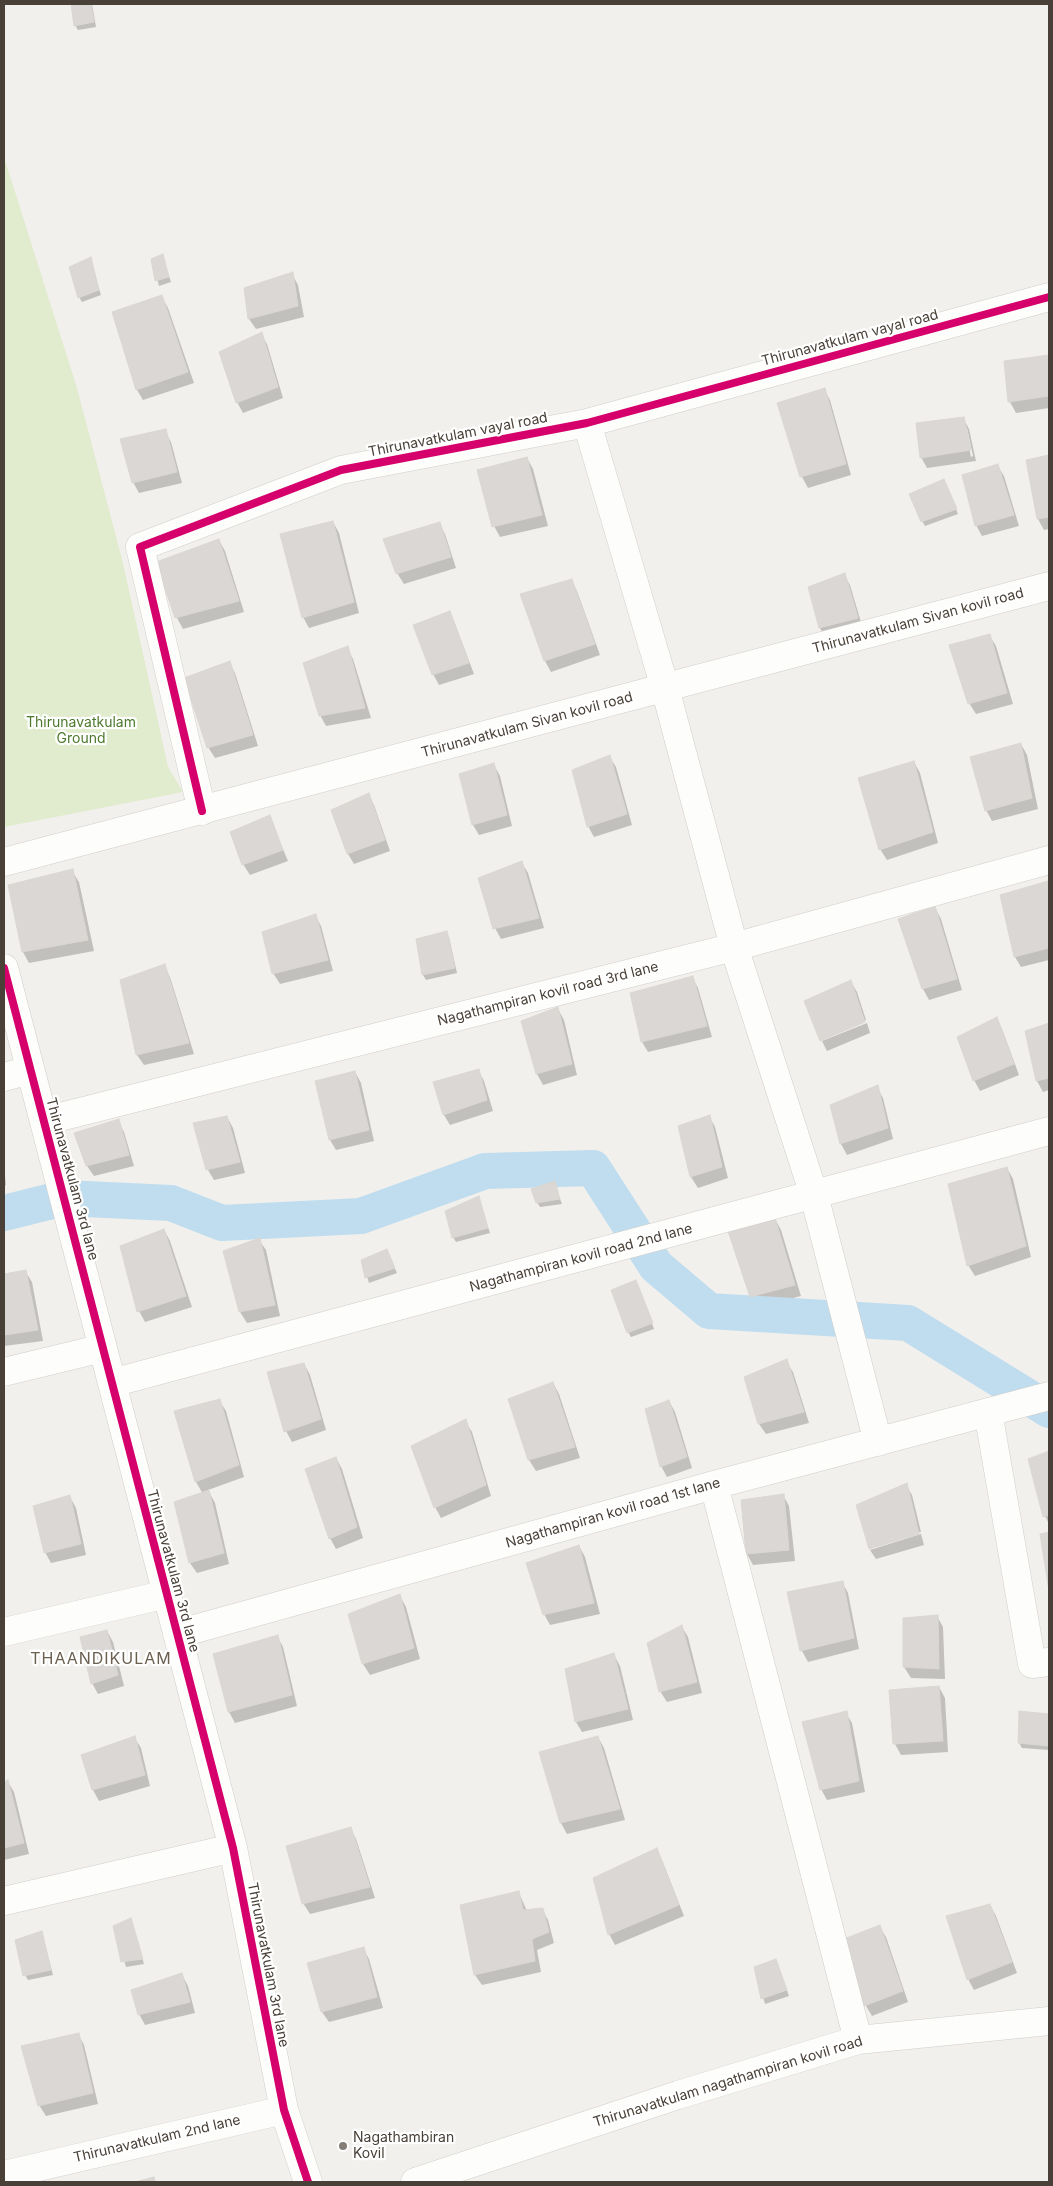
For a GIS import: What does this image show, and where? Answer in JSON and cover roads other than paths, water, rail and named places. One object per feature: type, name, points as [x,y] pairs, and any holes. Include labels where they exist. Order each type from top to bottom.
[{"type":"street","name":"Thirunavatkulam vayal road","points":[[202,811],[140,547],[341,470],[587,423],[1049,297]]},
{"type":"street","points":[[587,423],[666,688],[734,947],[814,1195],[878,1442]]},
{"type":"street","name":"Thirunavatkulam Sivan kovil road","points":[[4,862],[1049,586]]},
{"type":"street","name":"Nagathampiran kovil road 3rd lane","points":[[44,1121],[734,947],[1049,860]]},
{"type":"street","name":"Thirunavatkulam 3rd lane","points":[[4,968],[233,1848],[284,2110],[308,2182]]},
{"type":"street","points":[[4,1077],[30,1070]]},
{"type":"street","name":"Nagathampiran kovil road 2nd lane","points":[[112,1383],[1049,1131]]},
{"type":"street","points":[[4,1372],[103,1348]]},
{"type":"street","name":"Nagathampiran kovil road 1st lane","points":[[177,1634],[714,1485],[1049,1396]]},
{"type":"street","points":[[988,1412],[1032,1664],[1049,1662]]},
{"type":"street","points":[[714,1485],[858,2040]]},
{"type":"street","points":[[4,1632],[167,1594]]},
{"type":"street","points":[[4,1901],[233,1848]]},
{"type":"street","name":"Thirunavatkulam nagathampiran kovil road","points":[[415,2182],[678,2096],[858,2040],[1049,2021]]},
{"type":"street","name":"Thirunavatkulam 2nd lane","points":[[4,2175],[32,2175],[284,2110]]},
{"type":"waterway","points":[[4,1213],[64,1198],[171,1203],[222,1223],[361,1216],[485,1171],[593,1168],[656,1266],[709,1311],[908,1323],[1049,1410]]},
{"type":"place","name":"Nagathambiran Kovil","points":[[343,2146]]},
{"type":"district","name":"THAANDIKULAM","points":[[101,1659]]},
{"type":"park label","name":"Thirunavatkulam Ground","points":[[81,732]]}]
